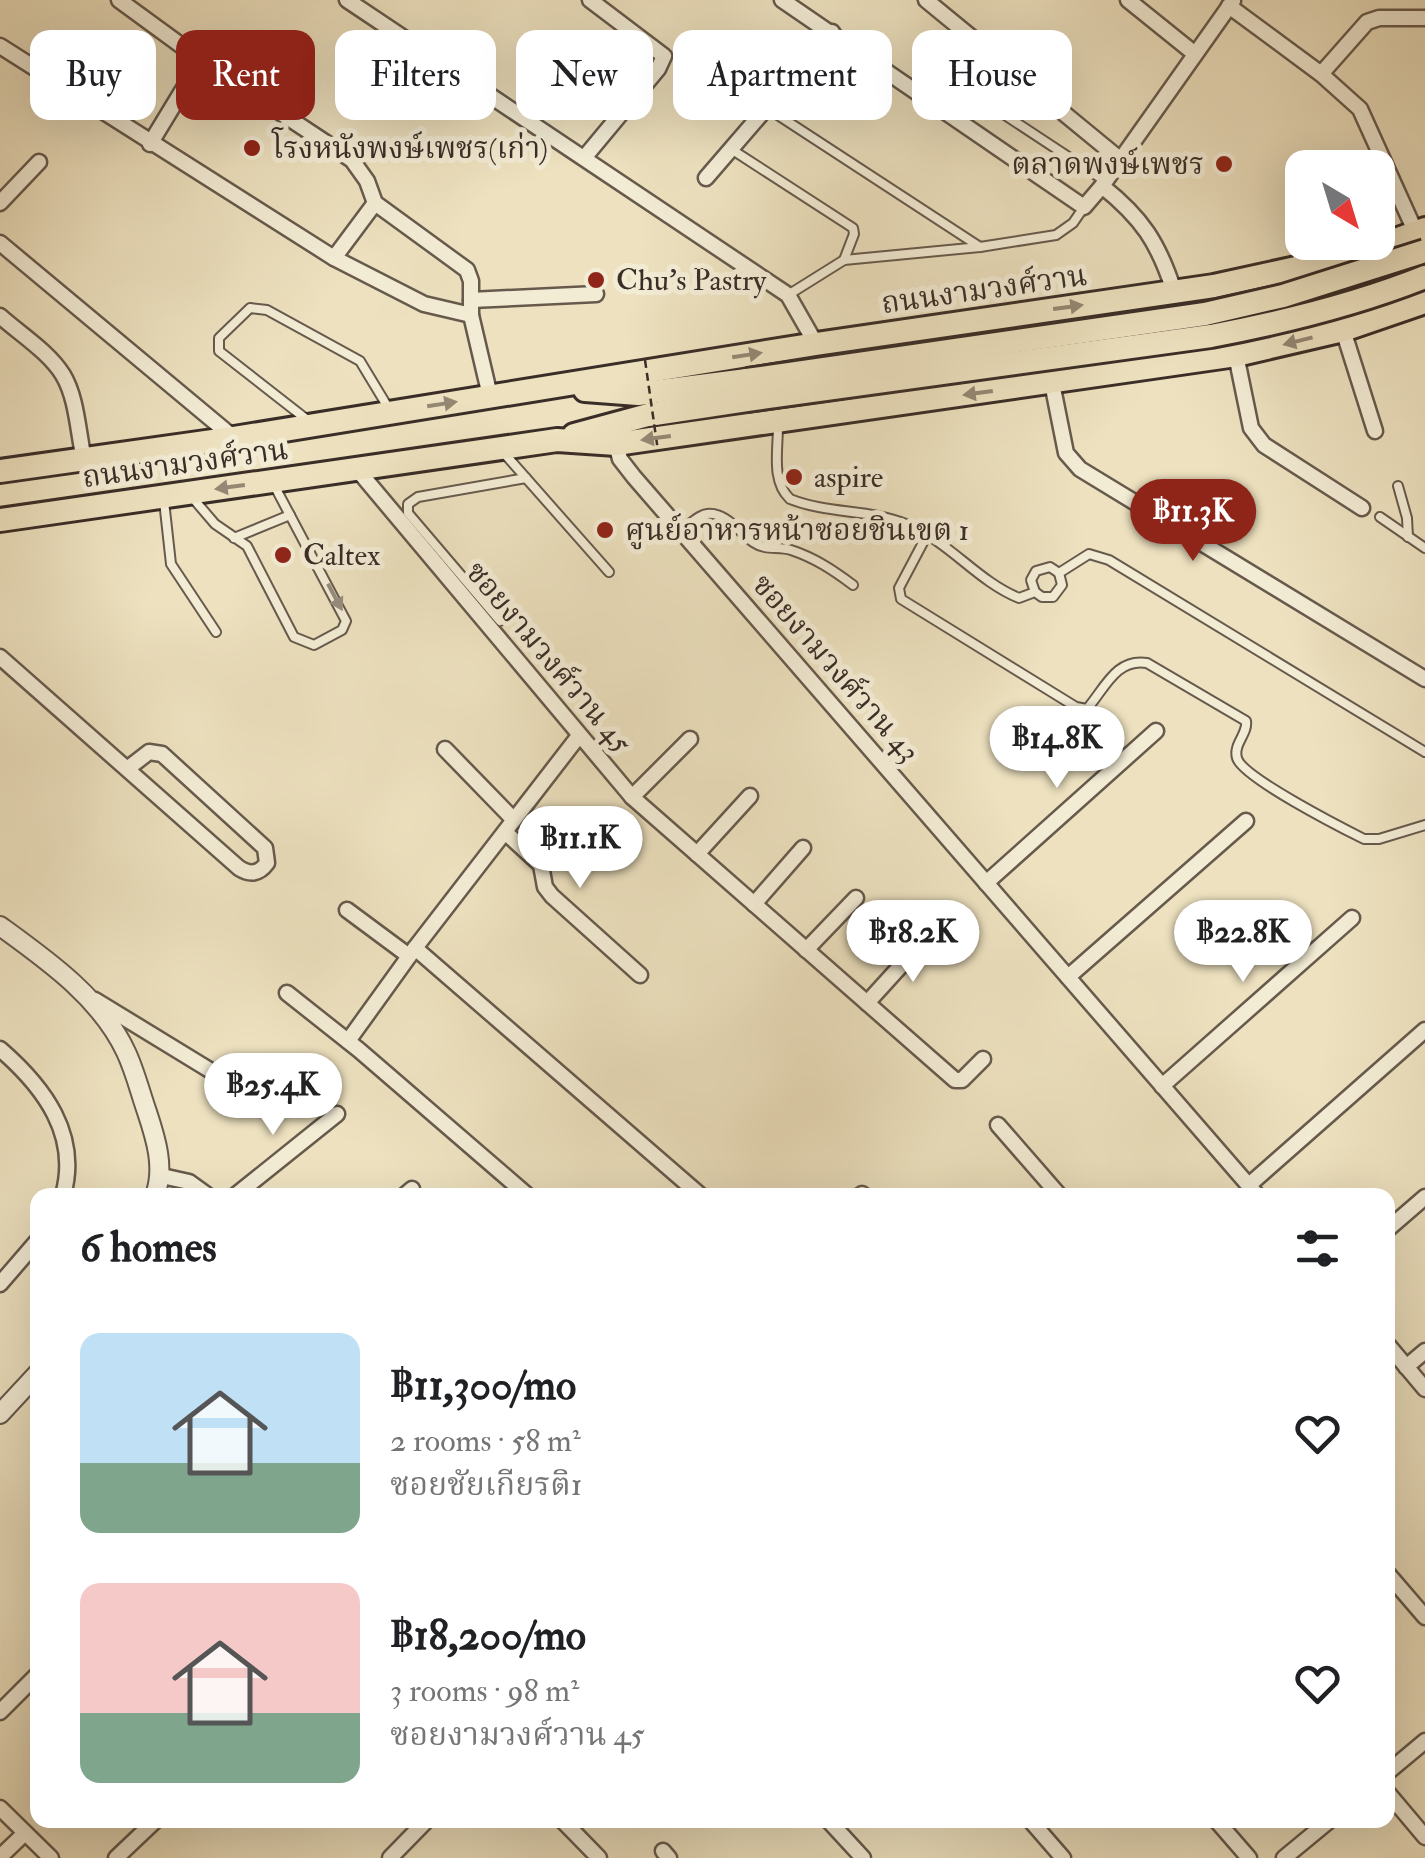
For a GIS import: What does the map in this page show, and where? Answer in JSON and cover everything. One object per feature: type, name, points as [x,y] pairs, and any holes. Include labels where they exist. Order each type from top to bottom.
[{"type":"main road","name":"ถนนงามวงศ์วาน","points":[[1395,245],[1422,238]]},
{"type":"main road","name":"ถนนงามวงศ์วาน","points":[[0,520],[558,440],[747,390],[1205,314],[1284,296],[1422,238]]},
{"type":"main road","name":"ถนนงามวงศ์วาน","points":[[0,471],[314,426],[816,344],[1174,291],[1335,260]]},
{"type":"main road","points":[[1384,260],[1393,269],[1401,293],[1389,316]]},
{"type":"main road","name":"ถนนงามวงศ์วาน","points":[[547,388],[638,394],[747,390],[1249,329],[1364,302],[1425,277]]},
{"type":"main road","name":"ถนนงามวงศ์วาน","points":[[558,440],[616,444],[1236,355],[1342,330],[1425,302]]},
{"type":"street","points":[[118,0],[176,41]]},
{"type":"street","points":[[347,0],[788,294],[816,344]]},
{"type":"street","points":[[584,158],[658,69],[664,56],[590,0]]},
{"type":"street","points":[[782,0],[829,30]]},
{"type":"street","points":[[926,0],[1122,161]]},
{"type":"street","points":[[1128,0],[1195,54]]},
{"type":"street","points":[[892,73],[1084,206],[1122,161],[1231,3],[1360,109],[1422,238]]},
{"type":"street","points":[[1322,74],[1367,22],[1380,18],[1425,18]]},
{"type":"street","points":[[0,46],[334,258],[424,304],[471,307],[596,294]]},
{"type":"street","points":[[150,144],[176,102]]},
{"type":"street","points":[[292,120],[352,160],[367,181],[375,203],[468,270],[471,307],[490,396]]},
{"type":"street","points":[[706,178],[756,120]]},
{"type":"street","points":[[0,203],[39,162]]},
{"type":"street","points":[[1103,184],[1147,227],[1174,291]]},
{"type":"street","points":[[334,258],[375,203]]},
{"type":"street","points":[[0,243],[234,438]]},
{"type":"street","points":[[0,316],[64,376],[84,459]]},
{"type":"street","points":[[1342,330],[1375,431]]},
{"type":"street","points":[[1236,355],[1250,428],[1256,436],[1362,508]]},
{"type":"street","points":[[1052,382],[1066,453],[1080,469],[1425,679]]},
{"type":"street","name":"ซอยงามวงศ์วาน 43","points":[[616,444],[620,459],[634,477],[1251,1188]]},
{"type":"street","name":"ซอยงามวงศ์วาน 45","points":[[356,468],[632,797],[955,1080],[964,1078],[983,1059]]},
{"type":"street","points":[[0,657],[239,868],[247,873],[256,872],[268,864],[265,848],[162,754],[149,752],[127,769]]},
{"type":"street","points":[[986,883],[1156,731]]},
{"type":"street","points":[[348,1040],[578,737]]},
{"type":"street","points":[[632,797],[690,739]]},
{"type":"street","points":[[445,748],[541,865],[545,888],[640,974]]},
{"type":"street","points":[[696,854],[750,796]]},
{"type":"street","points":[[1068,978],[1246,822]]},
{"type":"street","points":[[754,904],[804,848]]},
{"type":"street","points":[[806,950],[856,898]]},
{"type":"street","points":[[347,910],[412,952],[692,1188]]},
{"type":"street","points":[[1162,1086],[1352,918]]},
{"type":"street","points":[[0,926],[83,993],[240,1088]]},
{"type":"street","points":[[867,1003],[926,938]]},
{"type":"street","points":[[83,993],[106,1018],[126,1052],[150,1123],[159,1188]]},
{"type":"street","points":[[287,993],[348,1040],[518,1188]]},
{"type":"street","points":[[1255,1188],[1425,1030]]},
{"type":"street","points":[[0,1048],[22,1068],[66,1136],[69,1174],[65,1188]]},
{"type":"street","points":[[245,1188],[337,1114]]},
{"type":"street","points":[[998,1126],[1053,1188]]},
{"type":"street","points":[[166,1188],[188,1182],[197,1188]]},
{"type":"street","points":[[1395,1223],[1425,1196]]},
{"type":"street","points":[[0,1284],[30,1249]]},
{"type":"street","points":[[1406,1367],[1425,1351]]},
{"type":"street","points":[[1395,1354],[1425,1389]]},
{"type":"street","points":[[0,1414],[30,1382]]},
{"type":"street","points":[[1395,1582],[1425,1617]]},
{"type":"street","points":[[0,1712],[30,1682]]},
{"type":"street","points":[[1395,1766],[1425,1741]]},
{"type":"street","points":[[1395,1801],[1425,1837]]},
{"type":"street","points":[[0,1808],[51,1858]]},
{"type":"street","points":[[116,1858],[148,1828]]},
{"type":"street","points":[[390,1858],[419,1828]]},
{"type":"street","points":[[570,1828],[599,1858]]},
{"type":"street","points":[[835,1828],[862,1858]]},
{"type":"street","points":[[1037,1828],[1063,1858]]},
{"type":"street","points":[[1223,1828],[1249,1858]]},
{"type":"street","points":[[1284,1858],[1320,1828]]},
{"type":"street","points":[[0,1857],[25,1833]]},
{"type":"lane","points":[[784,120],[980,247]]},
{"type":"lane","points":[[1010,120],[1103,184]]},
{"type":"lane","points":[[731,149],[850,226],[854,234],[844,260]]},
{"type":"lane","points":[[788,294],[844,260],[980,247],[1056,235],[1073,223],[1084,206]]},
{"type":"lane","points":[[314,426],[220,351],[220,338],[250,308],[268,310],[360,360],[391,412]]},
{"type":"lane","points":[[778,422],[778,478],[782,492],[790,499],[819,508],[892,519],[927,535],[1014,597],[1035,592]]},
{"type":"lane","points":[[500,448],[610,572]]},
{"type":"lane","points":[[500,621],[408,512],[408,504],[418,496],[526,478]]},
{"type":"lane","points":[[188,493],[215,524],[247,546],[294,637],[314,645],[342,630],[346,621],[272,481]]},
{"type":"lane","points":[[1398,486],[1408,537]]},
{"type":"lane","points":[[164,496],[170,564],[216,632]]},
{"type":"lane","points":[[234,538],[290,515]]},
{"type":"lane","points":[[681,532],[700,516],[722,516],[769,550],[784,548],[808,556],[853,585]]},
{"type":"lane","points":[[1380,518],[1425,548]]},
{"type":"lane","points":[[927,535],[899,588],[902,600],[1079,709],[1087,709],[1121,667],[1133,662],[1147,664],[1246,721],[1236,758],[1265,784],[1364,839],[1425,825]]},
{"type":"lane","points":[[1059,573],[1084,556],[1108,560],[1425,752]]},
{"type":"lane","points":[[1050,567],[1059,573],[1062,585],[1057,594],[1048,598],[1035,592],[1031,580],[1036,571],[1050,567]]},
{"type":"path","points":[[645,360],[658,452]]},
{"type":"place","name":"โรงหนังพงษ์เพชร(เก่า)","points":[[252,148]]},
{"type":"place","name":"ตลาดพงษ์เพชร","points":[[1224,164]]},
{"type":"place","name":"Chu's Pastry","points":[[596,280]]},
{"type":"place","name":"aspire","points":[[794,477]]},
{"type":"place","name":"ศูนย์อาหารหน้าซอยชินเขต 1","points":[[605,530]]},
{"type":"place","name":"Caltex","points":[[283,555]]}]
